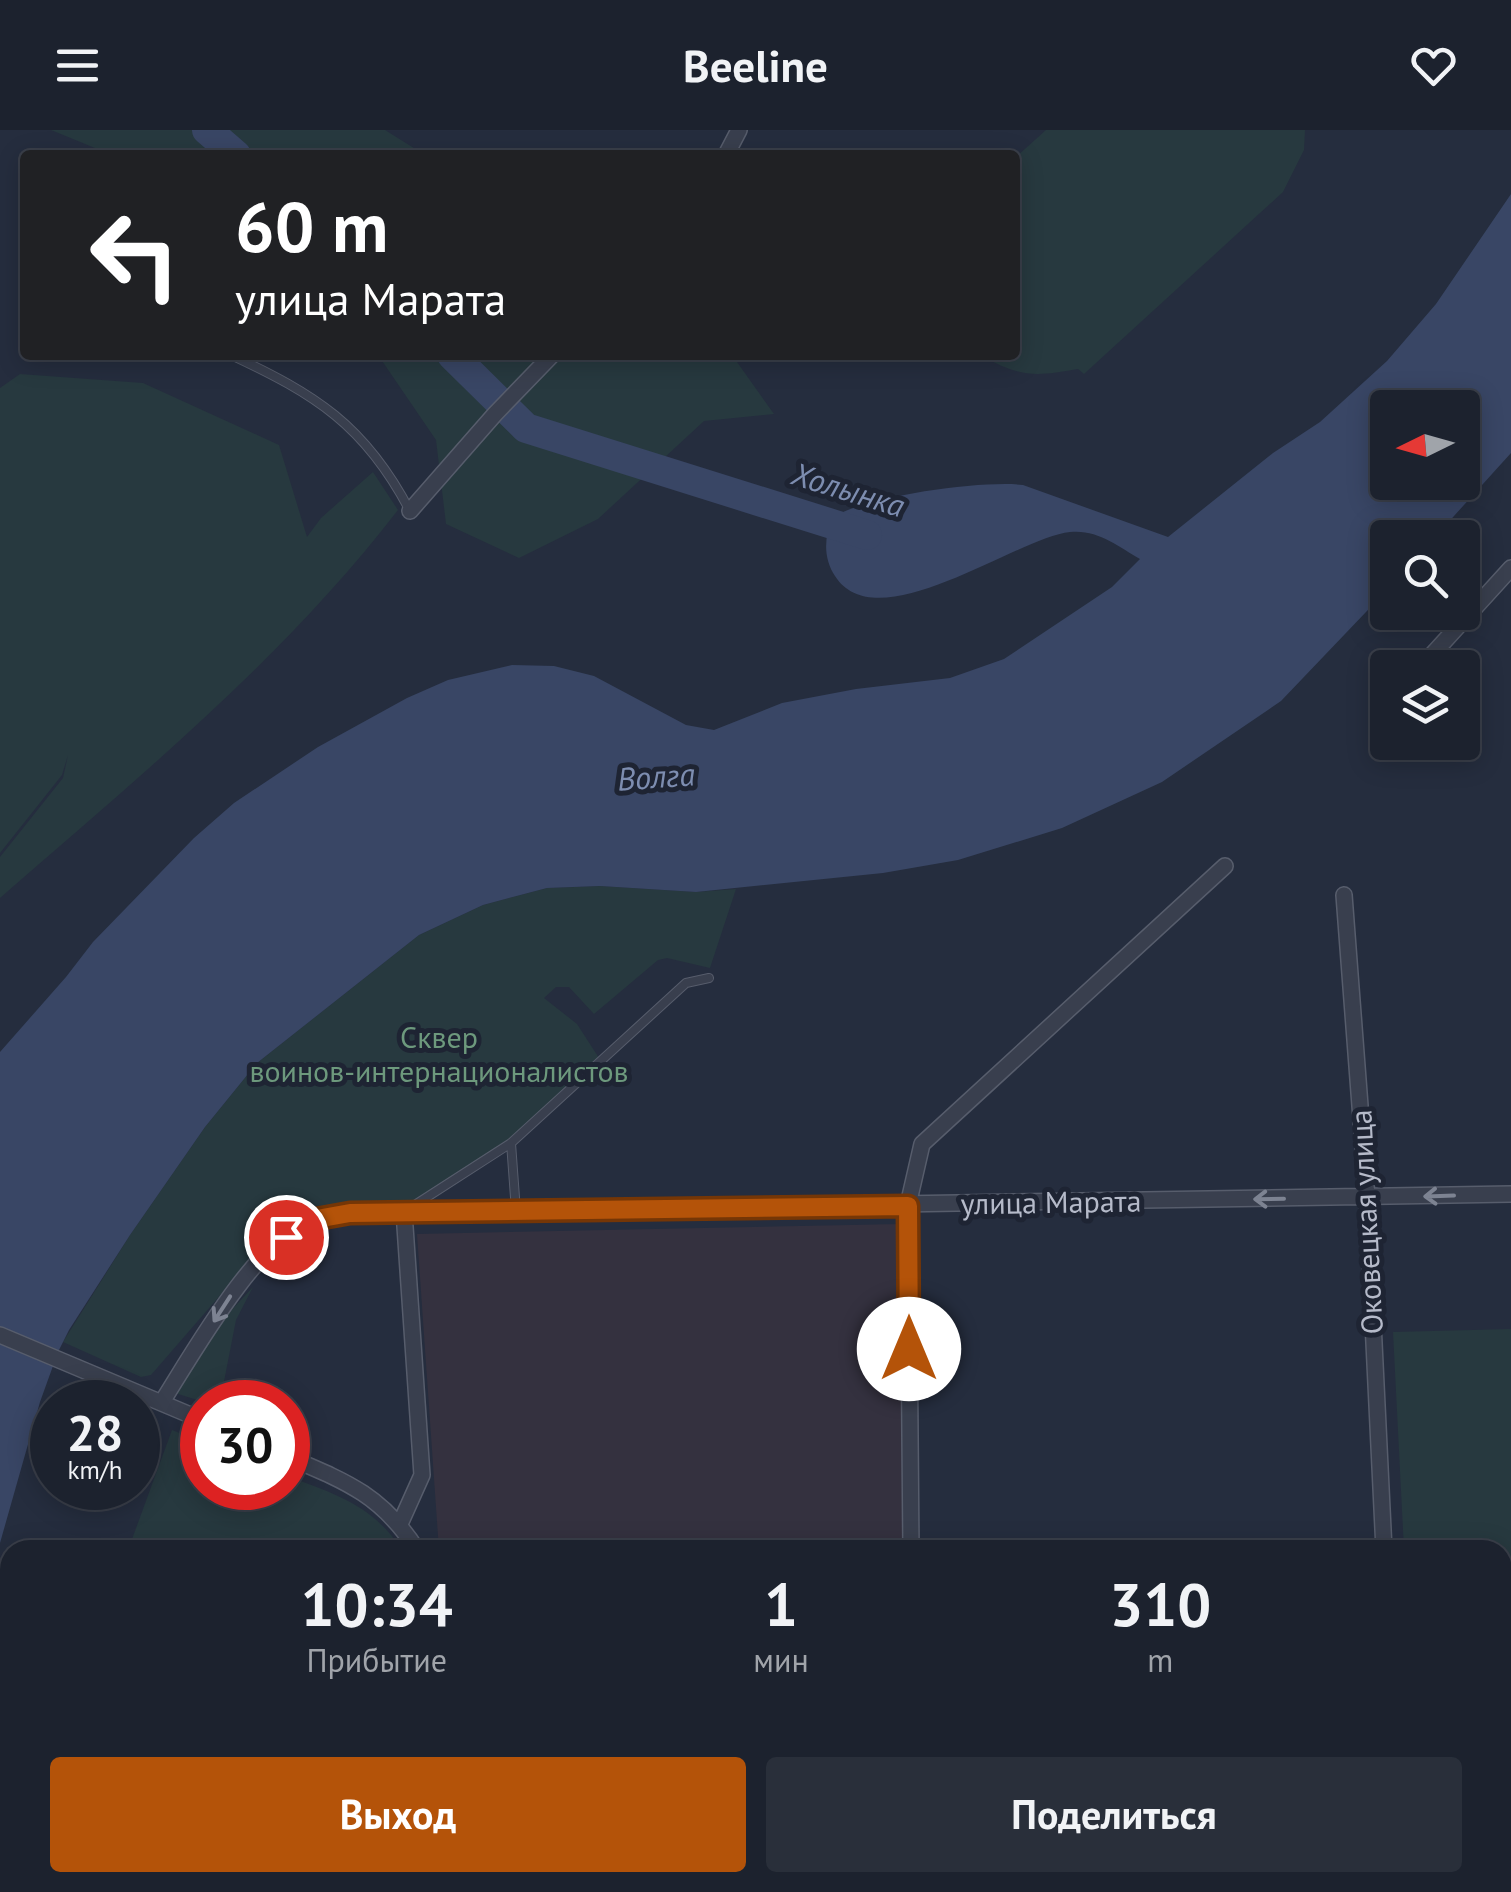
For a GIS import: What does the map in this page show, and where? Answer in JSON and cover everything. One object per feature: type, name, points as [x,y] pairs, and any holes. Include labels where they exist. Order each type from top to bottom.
[{"type":"street","points":[[410,510],[547,360]]},
{"type":"street","points":[[1436,650],[1511,568]]},
{"type":"street","points":[[911,1540],[908,1206],[922,1144],[1225,866]]},
{"type":"street","name":"Оковецкая улица","points":[[1344,895],[1367,1198],[1384,1540]]},
{"type":"street","name":"улица Марата","points":[[162,1402],[234,1290],[258,1263],[311,1220],[350,1213],[1511,1194]]},
{"type":"street","points":[[400,1524],[422,1475],[404,1212]]},
{"type":"street","points":[[0,1335],[180,1410]]},
{"type":"street","points":[[310,1466],[356,1486],[400,1524],[410,1540]]},
{"type":"lane","points":[[241,360],[298,387],[338,416],[380,464],[410,510]]},
{"type":"lane","points":[[404,1212],[511,1142],[686,982],[709,978]]},
{"type":"lane","points":[[511,1142],[516,1211]]},
{"type":"shaded area","points":[[901,1224],[905,1540],[438,1540],[417,1234]]},
{"type":"green space","points":[[51,130],[385,130],[417,150],[100,150]]},
{"type":"green space","points":[[1046,130],[1305,130],[1304,150],[1283,192],[1084,374],[1078,369],[1038,374],[1017,371],[990,360],[1020,360],[1020,153]]},
{"type":"green space","points":[[381,360],[736,360],[774,414],[704,421],[598,519],[519,558],[446,524],[436,440]]},
{"type":"green space","points":[[20,374],[143,383],[279,445],[307,537],[321,518],[373,472],[398,510],[354,564],[259,666],[0,898],[0,857],[63,778],[68,755],[62,775],[0,853],[0,388]]},
{"type":"green space","name":"Сквер воинов-интернационалистов","points":[[600,886],[696,892],[736,889],[710,968],[667,958],[658,960],[594,1014],[569,987],[556,987],[544,998],[577,1024],[599,1058],[510,1138],[413,1203],[304,1219],[269,1239],[151,1375],[141,1377],[63,1342],[130,1235],[205,1127],[257,1063],[419,935],[483,905],[547,888]]},
{"type":"green space","points":[[253,1287],[236,1320],[224,1380],[182,1380],[225,1317]]},
{"type":"green space","points":[[1511,1329],[1511,1540],[1403,1540],[1393,1332]]},
{"type":"green space","points":[[172,1430],[180,1433],[180,1510],[310,1510],[310,1485],[365,1511],[394,1540],[132,1540],[143,1510],[160,1510],[160,1463]]},
{"type":"water","name":"Волга","points":[[1511,194],[1511,453],[1480,487],[1480,390],[1370,390],[1370,500],[1468,500],[1450,520],[1370,520],[1370,608],[1281,701],[1162,782],[1062,828],[958,860],[883,873],[696,892],[600,886],[547,888],[483,905],[419,935],[257,1063],[205,1127],[130,1235],[69,1330],[48,1380],[30,1380],[30,1437],[0,1540],[0,1052],[93,942],[194,838],[234,803],[318,747],[407,698],[448,680],[512,665],[554,666],[594,676],[686,725],[714,730],[782,703],[950,678],[1004,659],[1112,587],[1140,559],[1098,536],[1070,532],[1046,538],[948,581],[882,598],[855,593],[835,576],[826,547],[833,517],[871,502],[926,491],[1023,485],[1168,537],[1273,453],[1320,422],[1387,361],[1436,304]]},
{"type":"waterway","name":"Холынка","points":[[207,130],[230,150]]},
{"type":"waterway","name":"Холынка","points":[[457,360],[526,428],[867,535]]},
{"type":"route","points":[[286,1237],[311,1220],[350,1213],[908,1206],[909,1349]]}]
